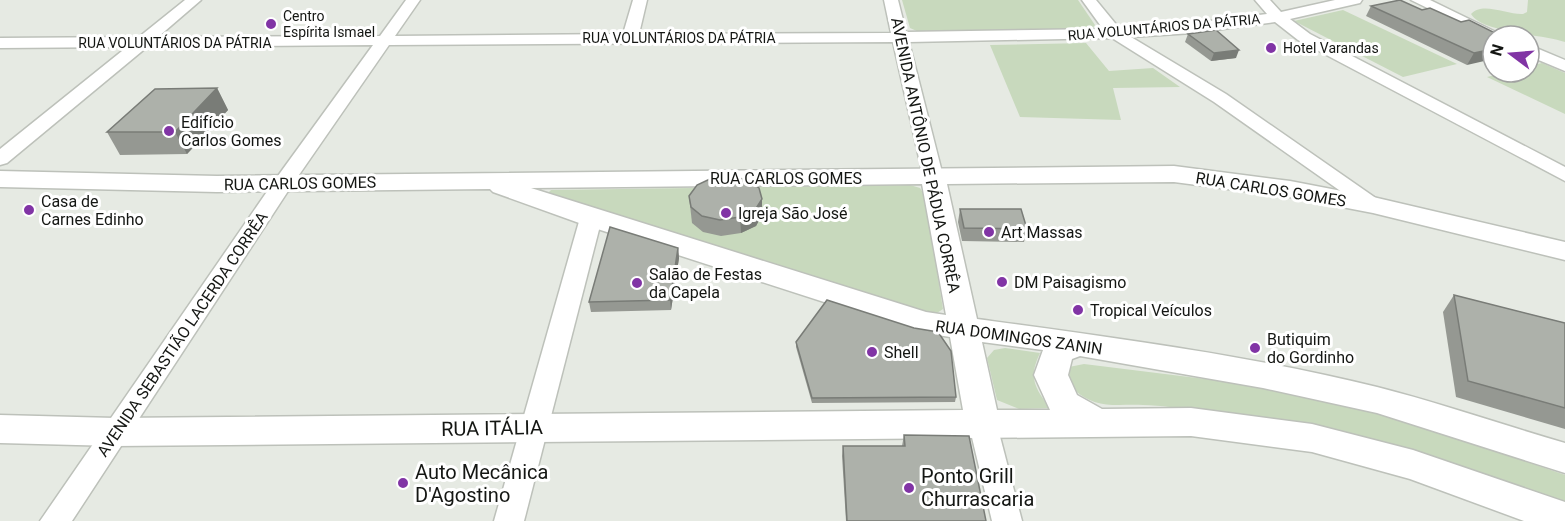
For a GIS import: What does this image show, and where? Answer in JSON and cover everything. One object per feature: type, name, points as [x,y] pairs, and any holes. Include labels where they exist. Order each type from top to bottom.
[{"type":"street","points":[[0,159],[194,0]]},
{"type":"street","name":"AVENIDA SEBASTIÃO LACERDA CORRÊA","points":[[55,521],[282,184],[413,0]]},
{"type":"street","points":[[630,38],[640,0]]},
{"type":"street","name":"AVENIDA ANTÔNIO DE PÁDUA CORRÊA","points":[[891,0],[933,176],[983,425],[1007,521]]},
{"type":"street","points":[[1089,0],[1104,22],[1116,34],[1220,98],[1373,205]]},
{"type":"street","points":[[1262,0],[1278,17],[1304,37],[1565,175]]},
{"type":"street","name":"RUA VOLUNTÁRIOS DA PÁTRIA","points":[[0,43],[900,38],[1116,34],[1278,17],[1354,0]]},
{"type":"street","points":[[1418,0],[1481,29]]},
{"type":"street","points":[[1541,55],[1565,66]]},
{"type":"street","name":"RUA CARLOS GOMES","points":[[0,179],[282,184],[1174,174],[1290,189],[1373,205],[1565,250]]},
{"type":"street","name":"RUA DOMINGOS ZANIN","points":[[483,180],[591,218],[925,323],[1078,344],[1263,376],[1377,400],[1565,458]]},
{"type":"street","points":[[509,521],[591,218]]},
{"type":"street","points":[[1078,344],[1058,352],[1051,375],[1064,404],[1097,423]]},
{"type":"street","points":[[983,425],[1191,422],[1312,438],[1413,465],[1560,519]]},
{"type":"street","name":"RUA ITÁLIA","points":[[0,429],[115,432],[983,425]]},
{"type":"green space","points":[[902,0],[1078,0],[1095,25],[1092,29],[919,32],[910,28]]},
{"type":"green space","points":[[1528,0],[1565,0],[1565,42],[1541,36],[1541,24],[1485,24],[1471,14],[1482,9],[1517,14],[1527,12]]},
{"type":"green space","points":[[1343,10],[1457,64],[1403,77],[1294,21]]},
{"type":"green space","points":[[1086,43],[1109,71],[1153,68],[1180,87],[1113,88],[1121,120],[1020,117],[990,45]]},
{"type":"green space","points":[[1541,63],[1565,73],[1565,114],[1502,84],[1541,84]]},
{"type":"green space","points":[[910,185],[920,188],[925,196],[943,309],[937,313],[924,313],[546,195],[551,190]]},
{"type":"green space","points":[[1005,348],[1040,353],[1034,369],[1035,382],[1050,408],[1019,409],[997,400],[987,358],[994,350]]},
{"type":"green space","points":[[1084,364],[1270,387],[1375,409],[1565,475],[1565,504],[1199,411],[1096,402],[1087,399],[1070,386],[1069,367]]},
{"type":"building","points":[[1400,0],[1422,10],[1430,8],[1461,22],[1469,20],[1481,26],[1481,52],[1474,53],[1371,6]]},
{"type":"building","points":[[1216,30],[1239,50],[1214,53],[1188,34]]},
{"type":"building","points":[[217,88],[175,132],[107,132],[155,89]]},
{"type":"building","points":[[730,176],[747,180],[759,188],[762,199],[755,210],[740,217],[720,220],[702,216],[691,207],[689,196],[697,185],[712,178]]},
{"type":"building","points":[[960,209],[1021,209],[1027,229],[964,228]]},
{"type":"building","name":"Salão de Festas da Capela","points":[[610,227],[678,248],[670,300],[589,302]]},
{"type":"building","points":[[1454,295],[1565,323],[1565,408],[1468,381]]},
{"type":"building","name":"Shell","points":[[827,300],[914,328],[938,332],[951,351],[956,397],[812,398],[796,342]]},
{"type":"building","name":"Ponto Grill Churrascaria","points":[[904,435],[969,436],[986,521],[847,521],[843,446],[905,446]]},
{"type":"place","name":"Centro Espírita Ismael","points":[[271,24]]},
{"type":"place","name":"Hotel Varandas","points":[[1271,48]]},
{"type":"place","name":"Edifício Carlos Gomes","points":[[169,131]]},
{"type":"place","name":"Casa de Carnes Edinho","points":[[29,210]]},
{"type":"place","name":"Igreja São José","points":[[726,213]]},
{"type":"place","name":"Art Massas","points":[[989,232]]},
{"type":"place","name":"DM Paisagismo","points":[[1002,282]]},
{"type":"place","name":"Salão de Festas da Capela","points":[[637,283]]},
{"type":"place","name":"Tropical Veículos","points":[[1078,310]]},
{"type":"place","name":"Butiquim do Gordinho","points":[[1255,348]]},
{"type":"place","name":"Shell","points":[[872,352]]},
{"type":"place","name":"Auto Mecânica D'Agostino","points":[[403,483]]},
{"type":"place","name":"Ponto Grill Churrascaria","points":[[909,488]]}]
